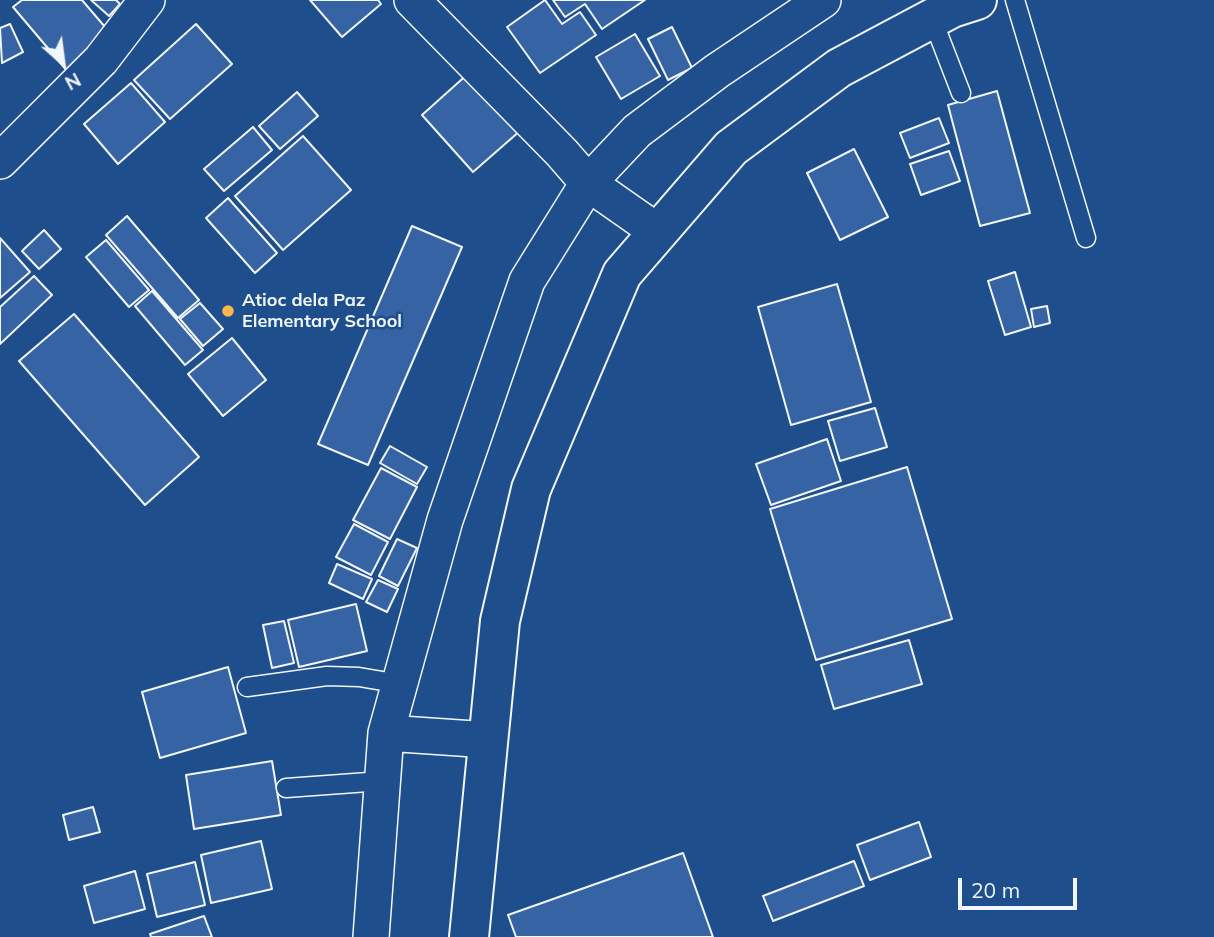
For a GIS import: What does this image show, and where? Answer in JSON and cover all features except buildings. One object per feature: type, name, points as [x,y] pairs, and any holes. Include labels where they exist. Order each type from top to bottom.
[{"type":"street","points":[[0,161],[101,60],[147,0]]},
{"type":"street","points":[[412,0],[562,153],[621,206]]},
{"type":"street","points":[[469,937],[500,621],[531,489],[622,274],[621,206],[637,131],[717,71],[823,0]]},
{"type":"street","points":[[371,937],[382,781],[395,734],[400,684],[445,520],[527,281],[621,206],[731,148],[839,68],[952,8],[977,0]]},
{"type":"street","points":[[395,734],[489,740]]},
{"type":"lane","points":[[1015,0],[1086,238]]},
{"type":"lane","points":[[932,18],[961,93]]},
{"type":"lane","points":[[247,687],[327,676],[359,677],[400,684]]},
{"type":"lane","points":[[286,788],[382,781]]},
{"type":"place","name":"Atioc dela Paz Elementary School","points":[[228,311]]}]
